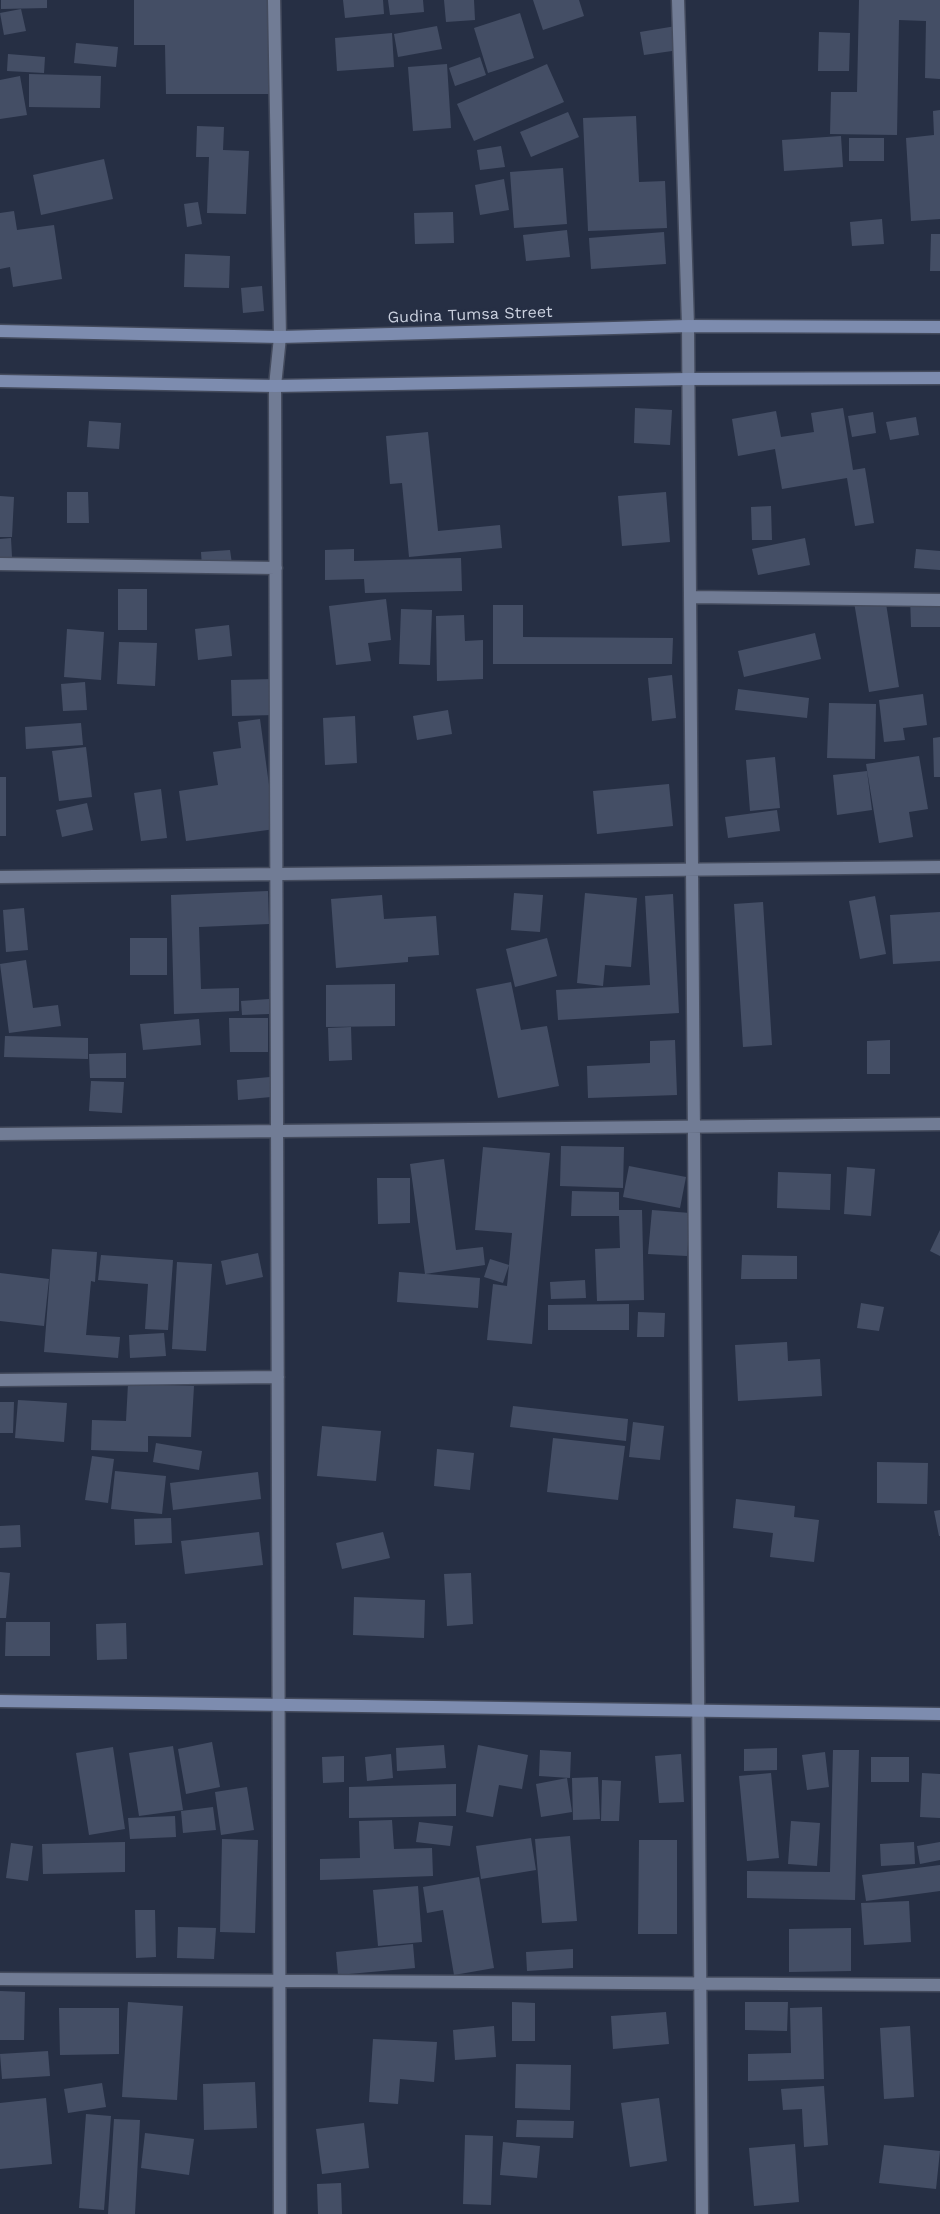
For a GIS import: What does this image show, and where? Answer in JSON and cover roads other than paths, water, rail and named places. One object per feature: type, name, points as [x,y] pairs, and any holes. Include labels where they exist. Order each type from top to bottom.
[{"type":"street","points":[[274,0],[280,337],[275,386],[280,2214]]},
{"type":"street","points":[[678,0],[688,326],[691,597],[702,2214]]},
{"type":"street","name":"Gudina Tumsa Street","points":[[0,331],[280,337],[688,326],[940,327]]},
{"type":"street","points":[[0,381],[275,386],[688,379],[940,378]]},
{"type":"street","points":[[0,564],[276,568]]},
{"type":"street","points":[[691,597],[940,600]]},
{"type":"street","points":[[0,877],[940,867]]},
{"type":"street","points":[[0,1134],[940,1124]]},
{"type":"street","points":[[0,1380],[278,1377]]},
{"type":"street","points":[[0,1701],[940,1714]]},
{"type":"street","points":[[0,1979],[940,1985]]}]
